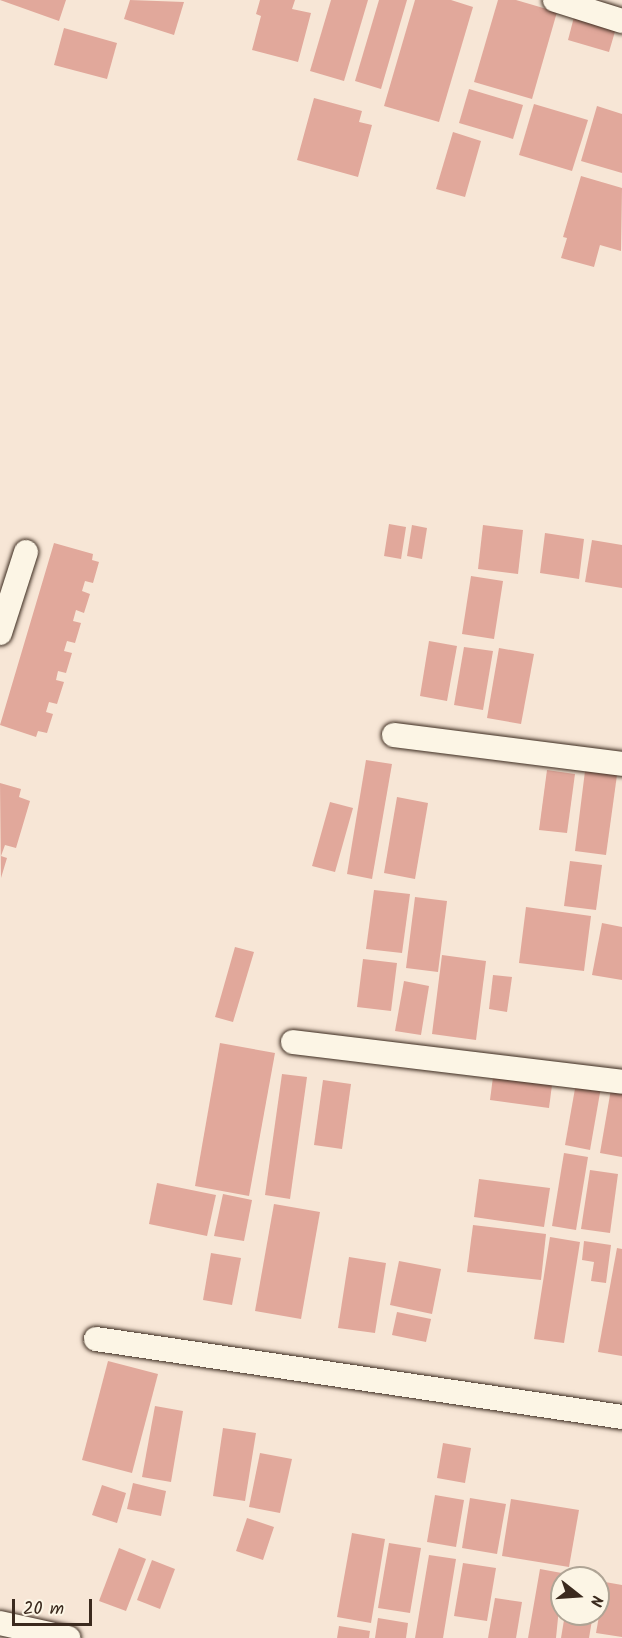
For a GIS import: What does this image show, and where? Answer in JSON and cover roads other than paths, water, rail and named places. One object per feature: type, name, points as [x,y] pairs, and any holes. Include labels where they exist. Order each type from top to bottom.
[{"type":"street","points":[[555,0],[622,21]]},
{"type":"street","points":[[0,633],[26,552]]},
{"type":"street","points":[[394,735],[622,764]]},
{"type":"street","points":[[293,1042],[622,1082]]},
{"type":"street","points":[[96,1340],[622,1417]]},
{"type":"street","points":[[0,1623],[68,1638]]}]
